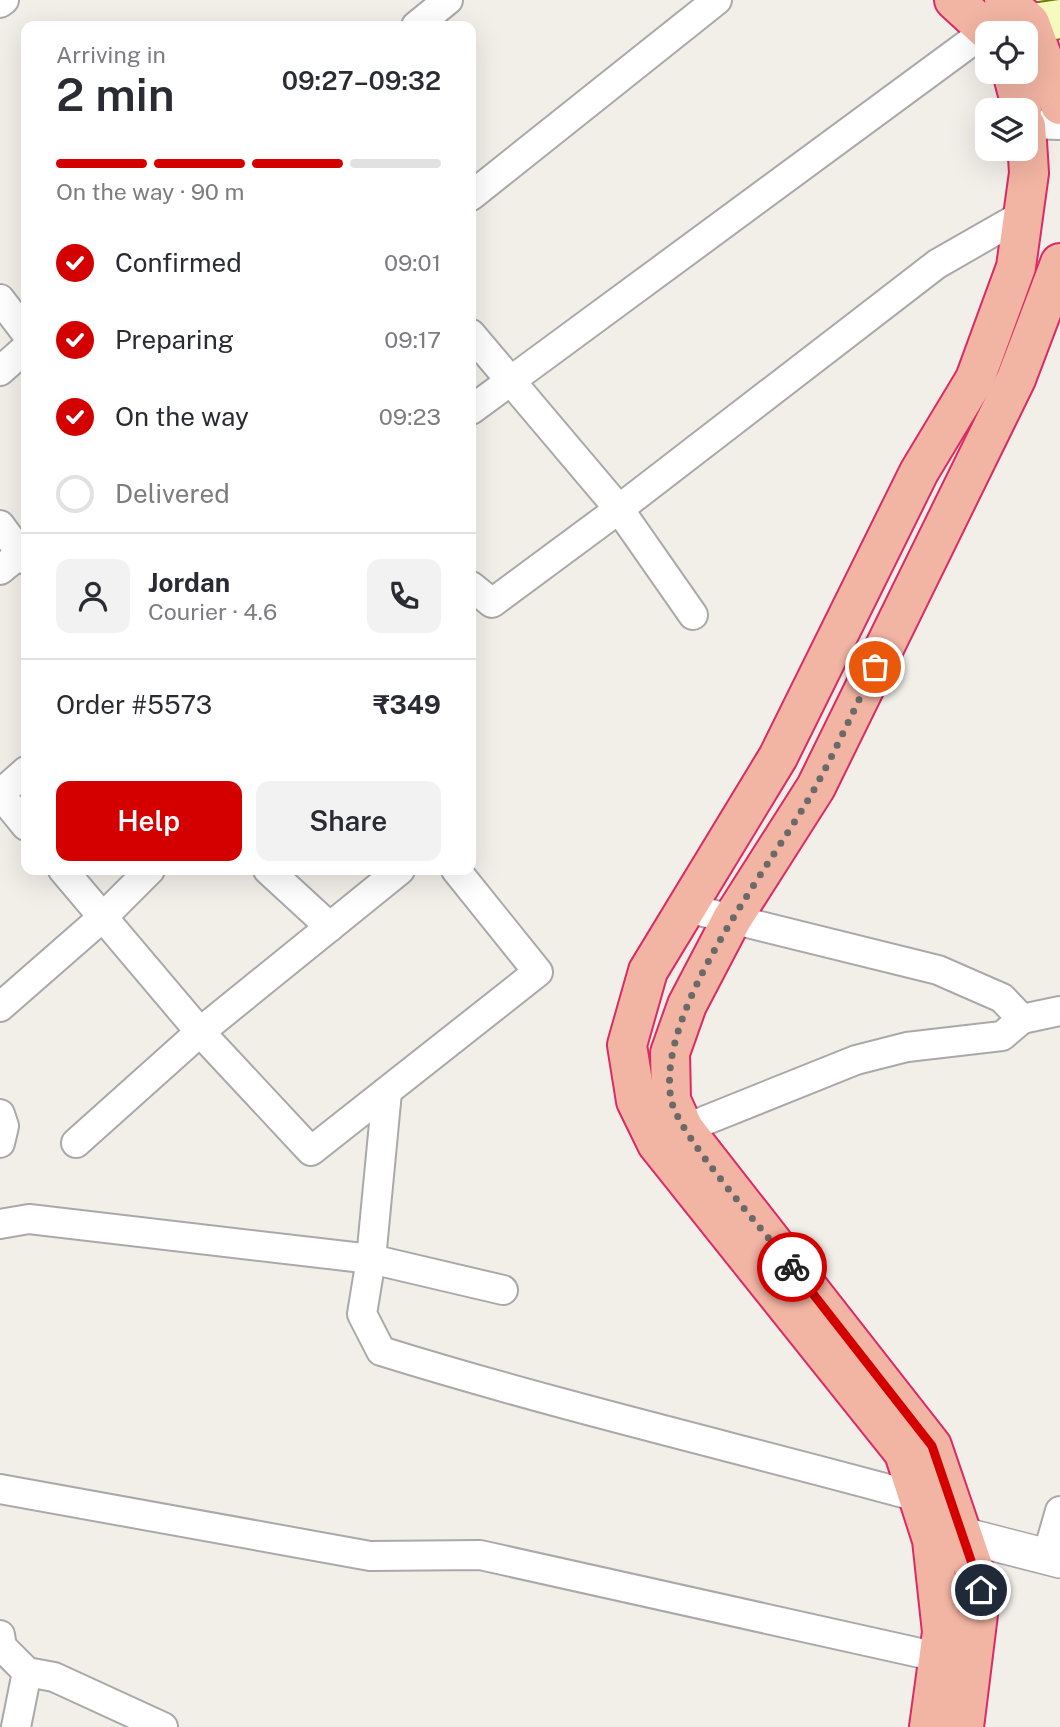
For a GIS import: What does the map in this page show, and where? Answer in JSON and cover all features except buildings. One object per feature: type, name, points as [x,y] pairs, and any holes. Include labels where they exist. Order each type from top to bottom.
[{"type":"highway","points":[[954,0],[1014,21]]},
{"type":"highway","points":[[1038,65],[1060,105]]},
{"type":"highway","points":[[964,1727],[981,1590],[932,1446],[670,1137],[636,1101],[627,1045],[648,971],[778,757],[919,472],[975,379],[1016,267],[1026,213],[1028,161]]},
{"type":"highway","points":[[929,1727],[942,1632],[932,1540],[904,1453],[670,1137],[670,1053],[687,1005],[732,919],[816,787],[1016,379],[1060,263]]},
{"type":"street","points":[[422,21],[448,0]]},
{"type":"street","points":[[476,192],[717,0]]},
{"type":"street","points":[[476,406],[975,49]]},
{"type":"street","points":[[1038,125],[1060,125]]},
{"type":"street","points":[[476,590],[492,603],[619,509],[936,264],[1026,213]]},
{"type":"street","points":[[0,299],[21,326]]},
{"type":"street","points":[[476,340],[619,509],[693,615]]},
{"type":"street","points":[[0,371],[21,352]]},
{"type":"street","points":[[0,525],[18,558]]},
{"type":"street","points":[[21,775],[0,794],[21,819]]},
{"type":"street","points":[[67,875],[200,1032],[311,1151],[538,972],[460,875]]},
{"type":"street","points":[[0,1007],[103,917],[145,875]]},
{"type":"street","points":[[273,875],[330,927]]},
{"type":"street","points":[[76,1143],[200,1032],[394,875]]},
{"type":"street","points":[[687,908],[938,970],[1002,998],[1023,1020]]},
{"type":"street","points":[[670,1137],[856,1060],[907,1047],[1002,1035],[1023,1020],[1060,1011]]},
{"type":"street","points":[[387,1092],[371,1259],[362,1314],[381,1351],[504,1389],[740,1448],[918,1497]]},
{"type":"street","points":[[0,1114],[4,1126],[0,1143]]},
{"type":"street","points":[[0,1224],[29,1219],[371,1259],[503,1290]]},
{"type":"street","points":[[0,1489],[370,1556],[480,1555],[939,1657]]},
{"type":"street","points":[[962,1535],[1054,1558],[1060,1511]]},
{"type":"street","points":[[0,1635],[2,1647],[27,1672],[54,1676],[163,1727]]},
{"type":"street","points":[[16,1727],[27,1672]]},
{"type":"way so far","points":[[792,1267],[684,1129],[671,1100],[670,1053],[687,1005],[732,919],[816,787],[875,667]]},
{"type":"route","points":[[792,1267],[932,1446],[981,1590]]}]
